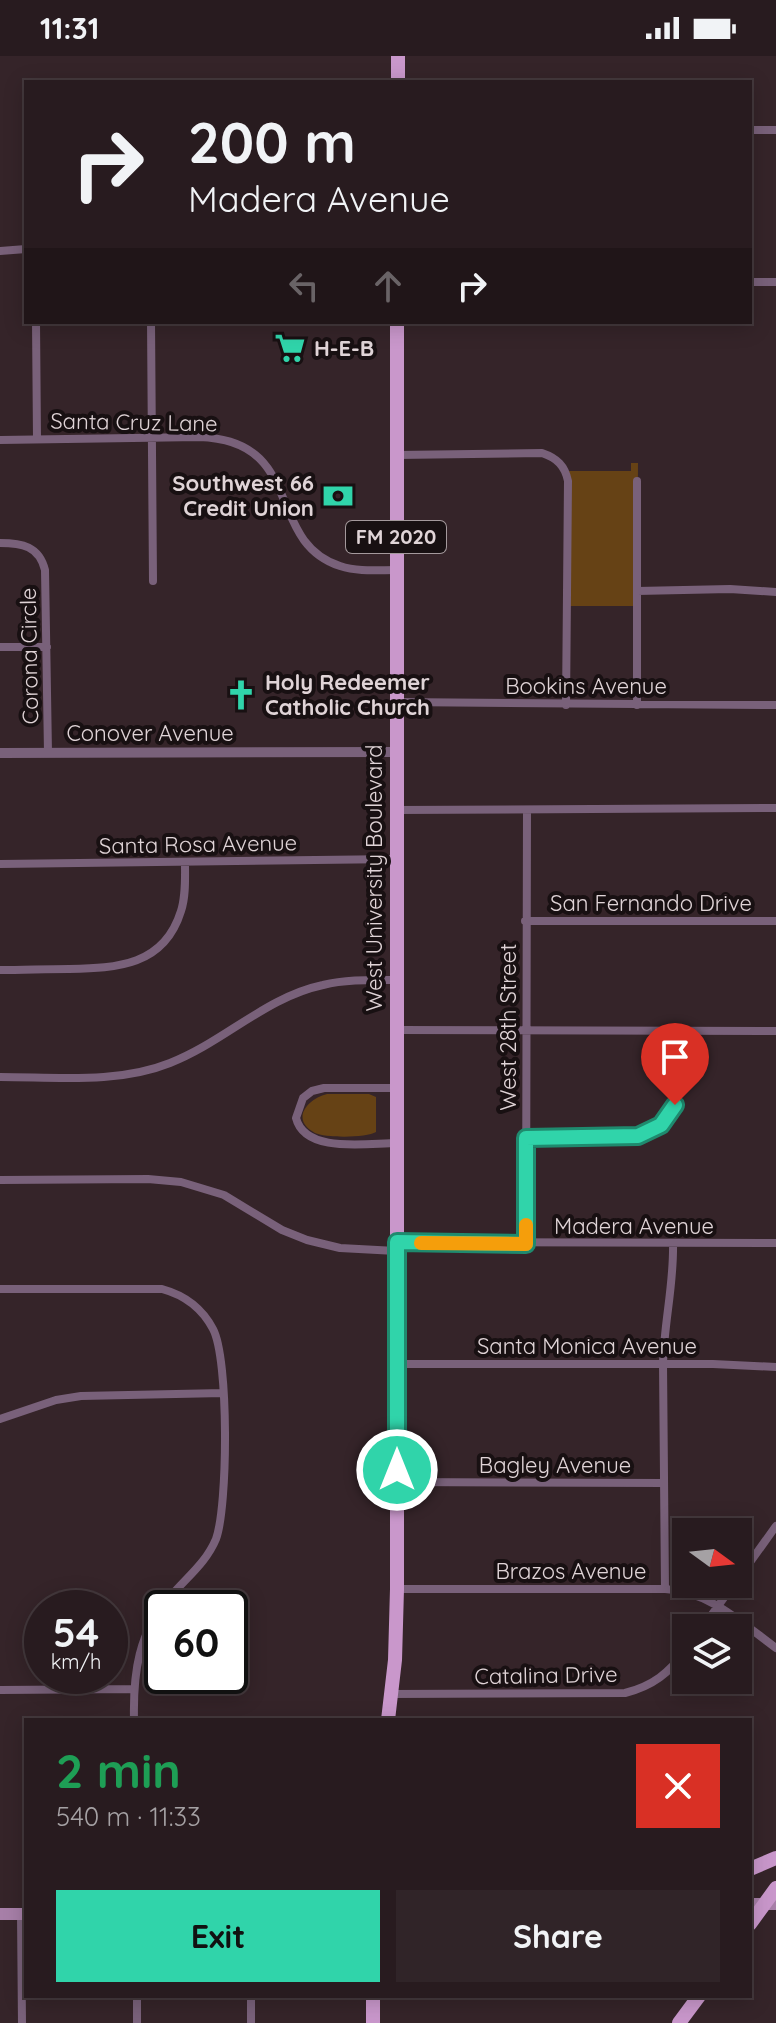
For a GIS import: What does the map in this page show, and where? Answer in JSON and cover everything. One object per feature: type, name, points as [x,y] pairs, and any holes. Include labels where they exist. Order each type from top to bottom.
[{"type":"main road","points":[[398,56],[398,80]]},
{"type":"main road","name":"West University Boulevard","points":[[388,1718],[397,1589],[397,324]]},
{"type":"main road","points":[[752,1868],[776,1858]]},
{"type":"main road","points":[[752,1921],[776,1888]]},
{"type":"main road","points":[[0,1914],[23,1914]]},
{"type":"main road","points":[[373,1998],[373,2023]]},
{"type":"main road","points":[[679,2023],[698,1998]]},
{"type":"street","points":[[752,130],[776,130]]},
{"type":"street","points":[[0,251],[24,249]]},
{"type":"street","points":[[752,282],[776,282]]},
{"type":"street","points":[[36,324],[37,439]]},
{"type":"street","points":[[151,324],[153,581]]},
{"type":"street","name":"Santa Cruz Lane","points":[[0,440],[212,437],[250,450],[266,464],[277,480],[293,522],[314,552],[332,563],[351,569],[396,570]]},
{"type":"street","points":[[396,455],[542,453],[555,458],[565,470],[568,481],[566,705]]},
{"type":"street","points":[[637,481],[637,705]]},
{"type":"street","name":"Corona Circle","points":[[0,543],[28,546],[40,555],[43,562],[47,592],[48,753]]},
{"type":"street","points":[[637,591],[730,589],[776,592]]},
{"type":"street","points":[[0,647],[47,647]]},
{"type":"street","name":"Bookins Avenue","points":[[397,702],[776,705]]},
{"type":"street","name":"Conover Avenue","points":[[0,753],[396,752]]},
{"type":"street","points":[[397,810],[776,808]]},
{"type":"street","name":"West 28th Street","points":[[526,1244],[527,810]]},
{"type":"street","name":"Santa Rosa Avenue","points":[[0,864],[397,859]]},
{"type":"street","points":[[0,970],[106,968],[134,963],[146,956],[167,938],[180,914],[184,900],[185,862]]},
{"type":"street","name":"San Fernando Drive","points":[[525,921],[776,921]]},
{"type":"street","points":[[0,1077],[99,1077],[135,1073],[169,1064],[202,1048],[291,995],[322,985],[354,980],[396,980]]},
{"type":"street","points":[[397,1030],[776,1031]]},
{"type":"street","points":[[526,1138],[630,1137],[654,1130],[667,1119],[678,1096],[678,1031]]},
{"type":"street","points":[[396,1088],[318,1089],[298,1104],[296,1118],[303,1133],[319,1141],[397,1143]]},
{"type":"street","name":"Madera Avenue","points":[[0,1180],[148,1179],[181,1182],[224,1195],[282,1230],[307,1240],[348,1249],[526,1244],[776,1243]]},
{"type":"street","points":[[665,1589],[663,1364],[674,1267],[673,1244]]},
{"type":"street","points":[[0,1289],[142,1287],[175,1293],[198,1309],[213,1328],[221,1352],[224,1501],[220,1526],[205,1560],[157,1612],[146,1631],[138,1652],[133,1689],[134,1718]]},
{"type":"street","name":"Santa Monica Avenue","points":[[397,1364],[776,1367]]},
{"type":"street","points":[[0,1419],[56,1400],[81,1396],[223,1393]]},
{"type":"street","name":"Bagley Avenue","points":[[397,1482],[664,1483]]},
{"type":"street","points":[[752,1559],[776,1526]]},
{"type":"street","name":"Brazos Avenue","points":[[397,1589],[665,1589],[700,1595],[776,1648]]},
{"type":"street","points":[[713,1614],[724,1598]]},
{"type":"street","name":"Catalina Drive","points":[[391,1694],[625,1693],[648,1685],[672,1668]]},
{"type":"street","points":[[0,1690],[133,1689]]},
{"type":"street","points":[[22,2023],[23,1914]]},
{"type":"street","points":[[137,1998],[137,2023]]},
{"type":"street","points":[[251,1998],[251,2023]]},
{"type":"shaded area","points":[[631,463],[638,463],[637,606],[567,606],[566,471],[631,471]]},
{"type":"shaded area","points":[[327,1094],[369,1094],[376,1097],[376,1132],[336,1136],[320,1135],[308,1128],[304,1122],[304,1110],[313,1100]]},
{"type":"slow traffic","points":[[421,1243],[526,1244],[526,1225]]},
{"type":"place","name":"H-E-B","points":[[290,348]]},
{"type":"place","name":"Southwest 66 Credit Union","points":[[338,496]]},
{"type":"place","name":"Holy Redeemer Catholic Church","points":[[241,695]]},
{"type":"route","points":[[397,1470],[397,1242],[526,1244],[526,1138],[638,1136],[661,1125],[675,1105]]}]
